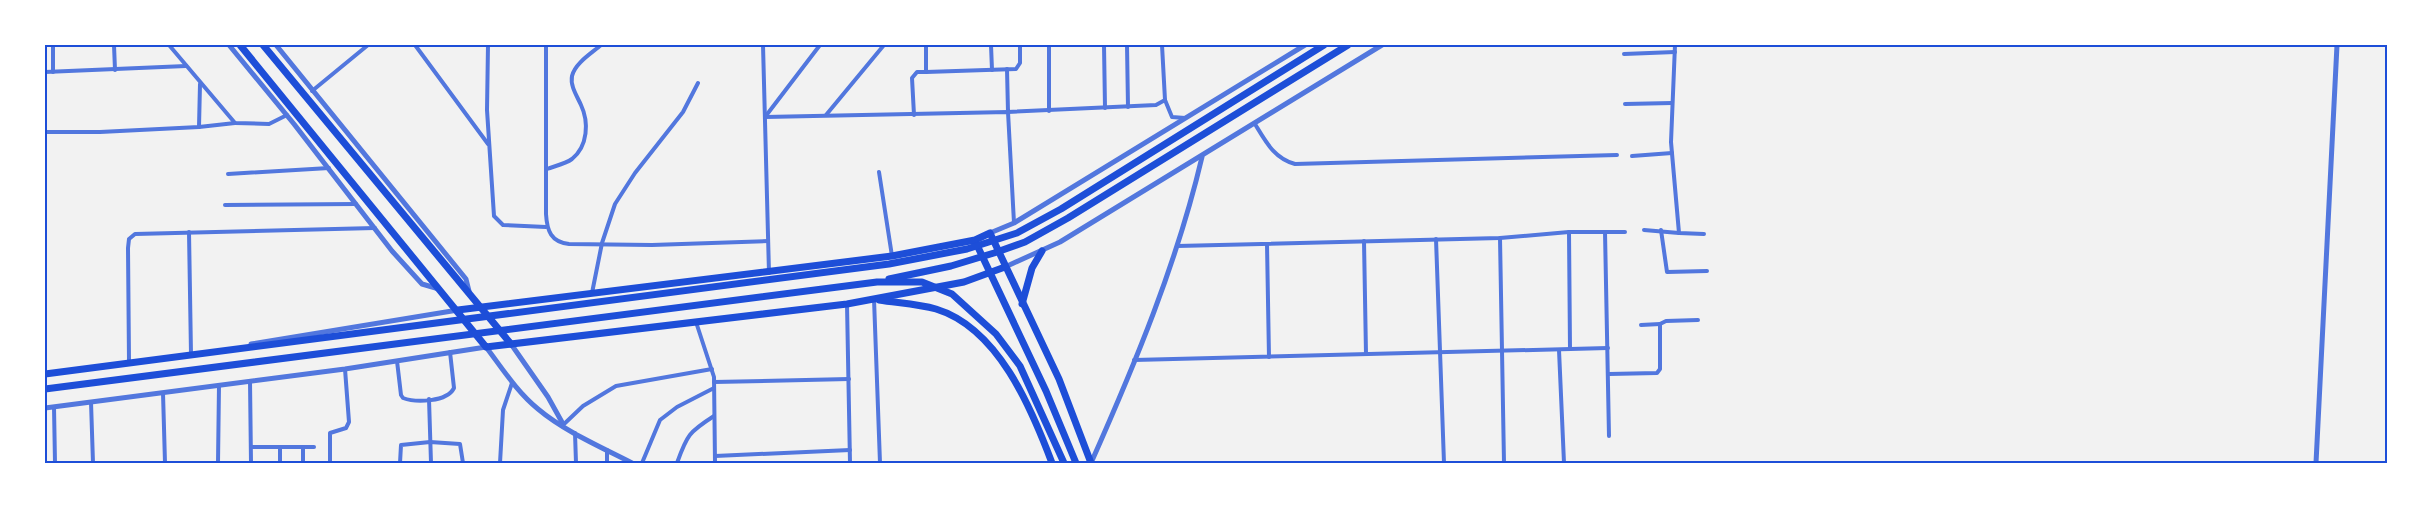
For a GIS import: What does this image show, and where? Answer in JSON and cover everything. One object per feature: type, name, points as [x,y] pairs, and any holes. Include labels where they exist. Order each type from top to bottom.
[{"type":"highway","points":[[240,45],[486,346],[847,304],[964,282],[1005,267]]},
{"type":"highway","points":[[263,45],[511,344]]},
{"type":"highway","points":[[45,372],[879,265],[967,249],[1016,233],[1061,209],[1324,45]]},
{"type":"highway","points":[[45,388],[877,282],[952,266],[1025,242],[1068,218],[1348,45]]},
{"type":"highway","points":[[458,310],[481,309],[892,256],[975,240],[990,233],[1022,305],[1060,379],[1091,463]]},
{"type":"highway","points":[[975,240],[1076,463]]},
{"type":"highway","points":[[1022,305],[1032,268],[1042,251]]},
{"type":"highway","points":[[877,282],[922,282],[952,294],[996,334],[1020,366],[1064,463]]},
{"type":"highway","points":[[874,299],[936,309],[965,322],[986,340],[1006,366],[1052,463]]},
{"type":"street","points":[[52,45],[53,72]]},
{"type":"street","points":[[114,45],[115,70]]},
{"type":"street","points":[[169,45],[200,84],[235,123]]},
{"type":"street","points":[[229,45],[422,284],[440,289]]},
{"type":"street","points":[[276,45],[466,279],[471,297]]},
{"type":"street","points":[[312,91],[368,45]]},
{"type":"street","points":[[415,45],[489,145]]},
{"type":"street","points":[[488,45],[487,110],[494,216],[502,225],[546,227]]},
{"type":"street","points":[[546,45],[546,227],[551,236],[559,242],[602,243],[652,244],[768,241]]},
{"type":"street","points":[[547,169],[574,158],[584,142],[586,124],[582,108],[571,83],[572,75],[575,69],[601,45]]},
{"type":"street","points":[[765,117],[820,45]]},
{"type":"street","points":[[826,115],[884,45]]},
{"type":"street","points":[[926,45],[926,72]]},
{"type":"street","points":[[991,45],[992,70]]},
{"type":"street","points":[[914,115],[912,78],[917,72],[1007,70],[1019,67],[1020,45]]},
{"type":"street","points":[[1049,45],[1049,111]]},
{"type":"street","points":[[1104,45],[1105,108]]},
{"type":"street","points":[[1126,45],[1128,107]]},
{"type":"street","points":[[1162,45],[1165,100],[1172,117],[1187,118]]},
{"type":"street","points":[[1295,45],[1295,51]]},
{"type":"street","points":[[990,233],[1014,224],[1305,45]]},
{"type":"street","points":[[1005,267],[1042,251],[1202,157],[1382,45]]},
{"type":"street","points":[[1675,45],[1672,153],[1678,233]]},
{"type":"street","points":[[2316,463],[2337,45]]},
{"type":"street","points":[[763,46],[769,273]]},
{"type":"street","points":[[1624,54],[1675,52]]},
{"type":"street","points":[[45,72],[186,66]]},
{"type":"street","points":[[1007,70],[1014,224]]},
{"type":"street","points":[[592,295],[602,243],[620,194],[683,112],[698,82]]},
{"type":"street","points":[[199,127],[200,84]]},
{"type":"street","points":[[765,117],[1049,111],[1156,105],[1165,100]]},
{"type":"street","points":[[1625,104],[1672,103]]},
{"type":"street","points":[[45,132],[100,132],[199,127],[235,123],[269,124],[287,115]]},
{"type":"street","points":[[1255,124],[1274,154],[1283,160],[1295,164],[1617,155]]},
{"type":"street","points":[[1632,156],[1672,153]]},
{"type":"street","points":[[1091,463],[1134,360],[1177,246],[1188,215],[1202,157]]},
{"type":"street","points":[[228,174],[329,168]]},
{"type":"street","points":[[879,172],[892,256]]},
{"type":"street","points":[[225,204],[356,204]]},
{"type":"street","points":[[129,360],[129,239],[135,234],[375,228]]},
{"type":"street","points":[[1644,230],[1704,234]]},
{"type":"street","points":[[1661,230],[1668,272],[1707,271]]},
{"type":"street","points":[[189,232],[191,354]]},
{"type":"street","points":[[1177,246],[1500,238],[1569,232],[1625,232]]},
{"type":"street","points":[[1569,232],[1570,349]]},
{"type":"street","points":[[1605,232],[1609,436]]},
{"type":"street","points":[[1500,238],[1504,463]]},
{"type":"street","points":[[1436,239],[1444,463]]},
{"type":"street","points":[[1364,241],[1366,354]]},
{"type":"street","points":[[1267,244],[1269,357]]},
{"type":"street","points":[[874,299],[880,463]]},
{"type":"street","points":[[847,304],[850,463]]},
{"type":"street","points":[[45,372],[129,360],[191,354],[458,310]]},
{"type":"street","points":[[1641,325],[1660,324],[1666,321],[1698,320]]},
{"type":"street","points":[[696,322],[712,369],[714,382],[715,463]]},
{"type":"street","points":[[1609,374],[1657,374],[1660,369],[1660,324]]},
{"type":"street","points":[[511,344],[548,397],[563,424]]},
{"type":"street","points":[[45,408],[345,369],[486,346],[512,383],[538,410],[632,463]]},
{"type":"street","points":[[1134,360],[1608,348]]},
{"type":"street","points":[[1559,350],[1564,463]]},
{"type":"street","points":[[397,361],[400,395],[403,398],[429,400],[448,395],[454,388],[450,352]]},
{"type":"street","points":[[330,463],[330,433],[348,426],[345,369]]},
{"type":"street","points":[[563,424],[594,398],[616,386],[712,369]]},
{"type":"street","points":[[714,382],[849,379]]},
{"type":"street","points":[[250,382],[251,463]]},
{"type":"street","points":[[500,463],[502,410],[512,383]]},
{"type":"street","points":[[218,463],[219,385]]},
{"type":"street","points":[[642,463],[660,420],[677,407],[714,388]]},
{"type":"street","points":[[163,393],[165,463]]},
{"type":"street","points":[[429,400],[431,463]]},
{"type":"street","points":[[91,402],[93,463]]},
{"type":"street","points":[[54,407],[55,463]]},
{"type":"street","points":[[676,463],[686,438],[691,431],[714,416]]},
{"type":"street","points":[[575,432],[576,463]]},
{"type":"street","points":[[400,463],[401,445],[430,442],[460,444],[462,463]]},
{"type":"street","points":[[251,447],[314,447]]},
{"type":"street","points":[[280,447],[280,463]]},
{"type":"street","points":[[302,447],[303,463]]},
{"type":"street","points":[[607,450],[607,463]]},
{"type":"street","points":[[715,456],[850,450]]}]
